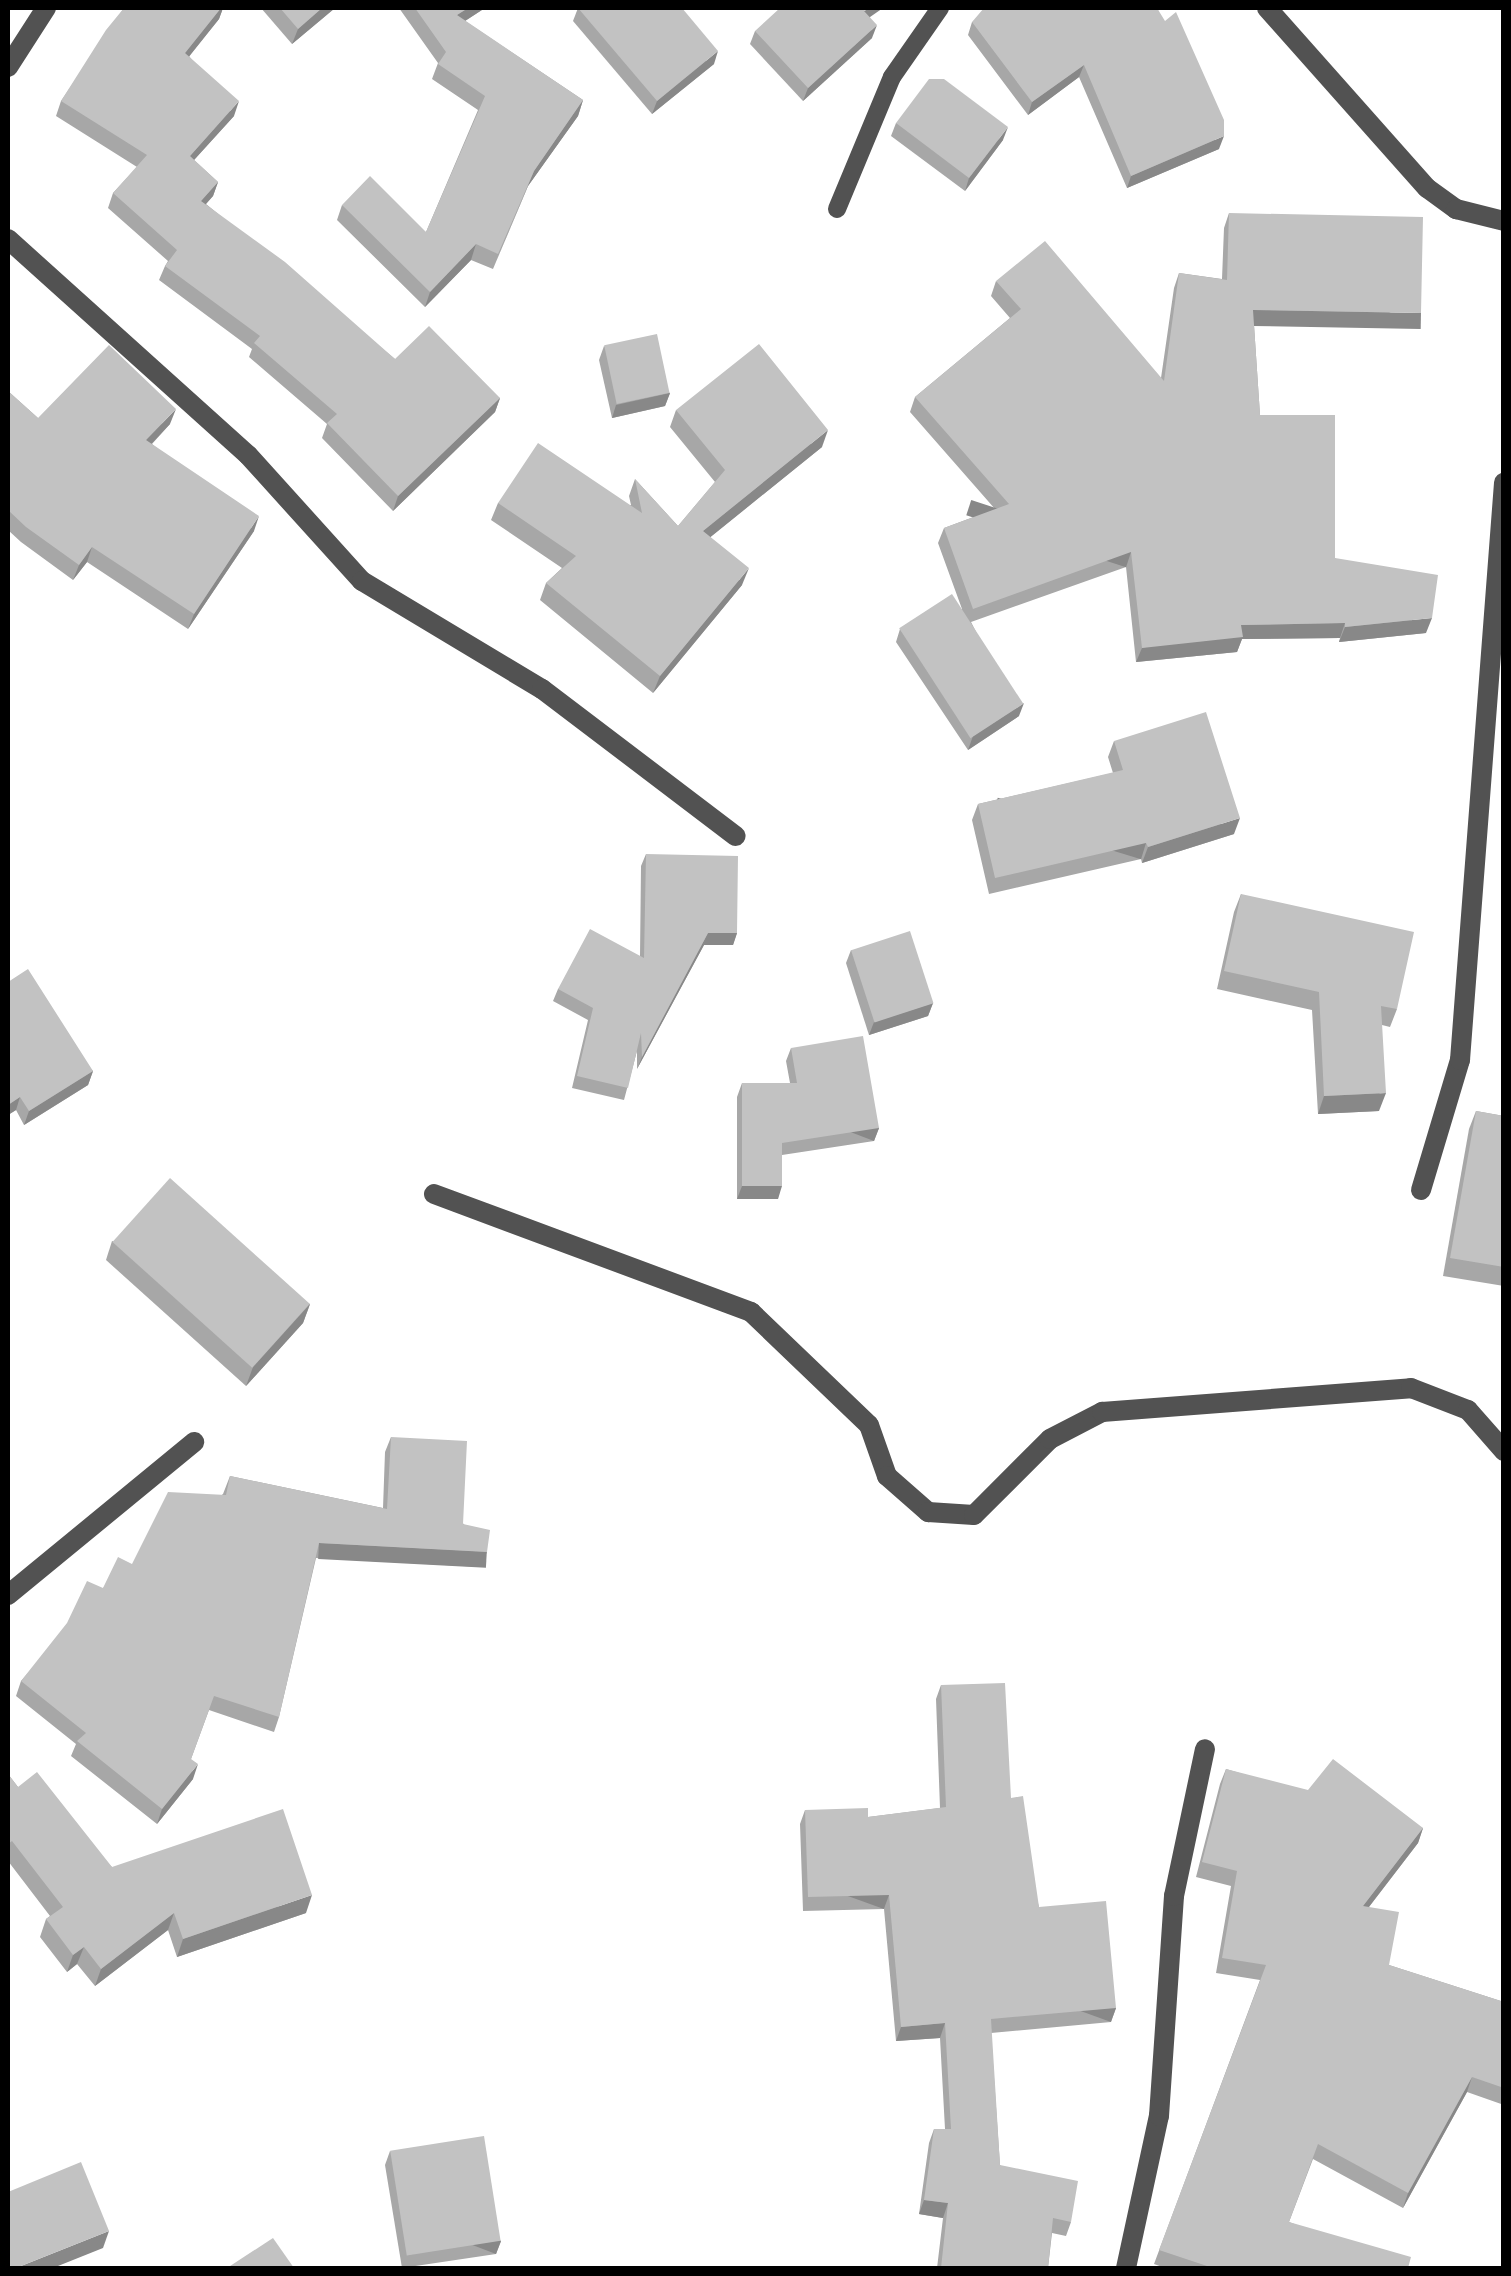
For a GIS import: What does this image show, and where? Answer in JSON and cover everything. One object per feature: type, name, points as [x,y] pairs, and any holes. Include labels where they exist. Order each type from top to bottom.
[{"type":"street","points":[[8,67],[46,8]]},
{"type":"street","points":[[1268,8],[1426,188],[1456,209],[1504,222]]},
{"type":"street","points":[[8,240],[248,454],[362,581],[542,689],[736,836]]},
{"type":"street","points":[[1421,1190],[1460,1060],[1504,483]]},
{"type":"street","points":[[434,1194],[751,1312],[869,1425],[887,1476],[928,1512],[974,1516],[1050,1440],[1102,1412],[1411,1388],[1468,1410],[1504,1451]]},
{"type":"street","points":[[8,1595],[194,1442]]},
{"type":"street","points":[[1126,2268],[1160,2116],[1174,1896],[1205,1749]]},
{"type":"lane","points":[[837,209],[892,77],[940,8]]},
{"type":"building","points":[[124,8],[221,8],[185,53],[239,101],[190,156],[218,182],[201,201],[285,262],[395,359],[429,326],[500,398],[398,496],[327,423],[337,414],[254,343],[260,336],[165,266],[177,250],[113,193],[147,155],[61,101]]},
{"type":"building","points":[[280,8],[322,8],[298,29]]},
{"type":"building","points":[[415,8],[468,8],[457,15],[583,100],[534,171],[498,254],[476,244],[430,292],[342,205],[370,176],[426,232],[485,96],[438,64],[446,52]]},
{"type":"building","points":[[578,8],[682,8],[718,51],[657,101]]},
{"type":"building","points":[[780,8],[870,8],[864,11],[877,25],[808,88],[755,31]]},
{"type":"building","points":[[984,8],[1157,8],[1165,21],[1176,12],[1224,120],[1224,136],[1131,176],[1084,65],[1032,102],[972,22]]},
{"type":"building","points":[[929,79],[944,79],[1008,127],[969,178],[896,123]]},
{"type":"building","points":[[1229,213],[1423,217],[1421,313],[1253,310],[1260,415],[1335,415],[1335,558],[1438,575],[1432,618],[1345,627],[1345,623],[1241,625],[1243,637],[1142,648],[1131,552],[973,609],[944,528],[1009,504],[915,397],[1021,309],[996,281],[1045,241],[1164,381],[1179,273],[1227,280]]},
{"type":"building","points":[[657,334],[669,393],[617,404],[604,345]]},
{"type":"building","points":[[759,344],[828,430],[703,531],[749,568],[660,676],[546,583],[576,556],[498,503],[538,443],[642,513],[635,479],[678,526],[725,470],[676,410]]},
{"type":"building","points":[[109,345],[176,409],[146,440],[259,516],[194,614],[92,547],[79,565],[8,510],[8,391],[38,418]]},
{"type":"building","points":[[952,594],[1023,704],[971,738],[899,628]]},
{"type":"building","points":[[1206,712],[1240,818],[1148,847],[1146,843],[995,878],[978,804],[1123,770],[1114,741]]},
{"type":"building","points":[[646,854],[738,856],[737,933],[708,933],[642,1057],[641,1033],[628,1088],[577,1076],[593,1008],[558,989],[590,929],[644,958]]},
{"type":"building","points":[[1241,894],[1414,932],[1397,1009],[1381,1006],[1386,1093],[1324,1096],[1319,992],[1224,971]]},
{"type":"building","points":[[910,931],[933,1003],[875,1022],[851,950]]},
{"type":"building","points":[[28,969],[93,1071],[29,1111],[20,1097],[8,1105],[8,982]]},
{"type":"building","points":[[863,1036],[879,1128],[782,1143],[782,1186],[742,1186],[742,1083],[797,1083],[791,1048]]},
{"type":"building","points":[[1476,1111],[1504,1116],[1504,1267],[1450,1258]]},
{"type":"building","points":[[170,1178],[310,1304],[252,1368],[112,1242]]},
{"type":"building","points":[[391,1437],[467,1441],[463,1524],[490,1530],[487,1552],[319,1543],[279,1717],[214,1696],[191,1759],[198,1764],[162,1809],[77,1741],[86,1733],[21,1681],[67,1623],[87,1581],[103,1588],[118,1557],[132,1564],[168,1492],[226,1495],[230,1476],[387,1509]]},
{"type":"building","points":[[1005,1683],[1011,1798],[1023,1796],[1039,1907],[1106,1901],[1116,2008],[991,2019],[1000,2165],[1078,2181],[1071,2222],[1053,2218],[1048,2268],[941,2268],[948,2203],[924,2200],[934,2129],[951,2129],[945,2023],[901,2027],[889,1895],[808,1897],[805,1810],[868,1808],[868,1817],[946,1807],[941,1685]]},
{"type":"building","points":[[1333,1759],[1423,1828],[1363,1906],[1399,1912],[1389,1965],[1504,2002],[1504,2088],[1472,2077],[1408,2193],[1318,2144],[1289,2222],[1411,2257],[1408,2268],[1213,2268],[1159,2250],[1266,1965],[1222,1958],[1237,1871],[1202,1862],[1226,1769],[1308,1790]]},
{"type":"building","points":[[37,1772],[112,1867],[283,1809],[312,1895],[183,1939],[174,1913],[101,1969],[84,1947],[73,1955],[46,1919],[63,1907],[12,1841],[8,1844],[8,1774],[18,1787]]},
{"type":"building","points":[[484,2136],[501,2241],[407,2256],[390,2151]]},
{"type":"building","points":[[81,2162],[109,2231],[11,2268],[8,2192]]},
{"type":"building","points":[[273,2238],[294,2268],[227,2268]]}]
